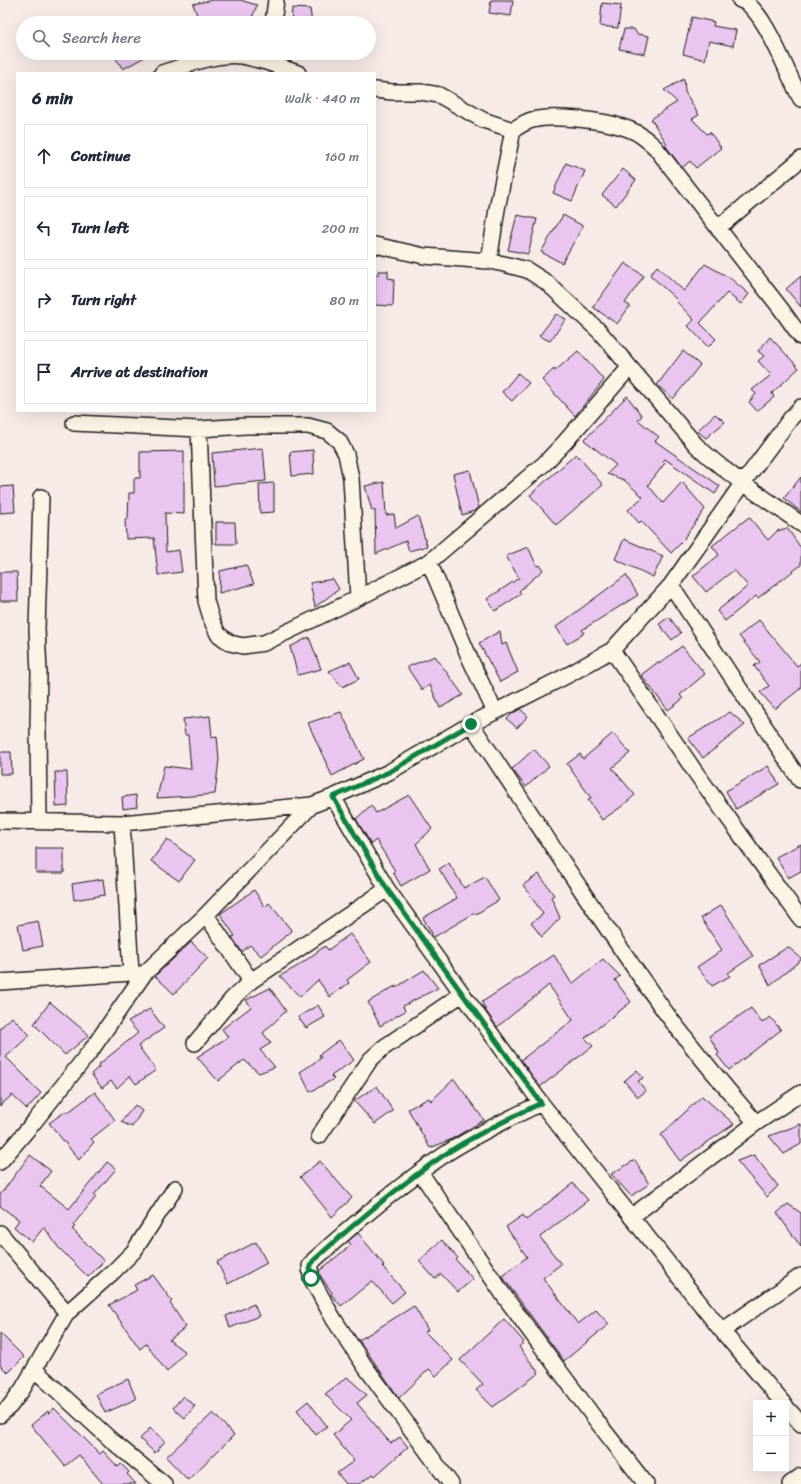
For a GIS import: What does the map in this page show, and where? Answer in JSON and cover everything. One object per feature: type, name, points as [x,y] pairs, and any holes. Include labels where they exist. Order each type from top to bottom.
[{"type":"street","points":[[274,16],[276,0]]},
{"type":"street","points":[[740,0],[744,1],[754,9],[763,23],[801,99]]},
{"type":"street","points":[[165,72],[203,60]]},
{"type":"street","points":[[270,60],[296,72]]},
{"type":"street","points":[[376,90],[392,92],[422,92],[439,95],[483,120],[513,130]]},
{"type":"street","points":[[490,261],[497,209],[513,130],[523,123],[533,120],[555,118],[619,125],[635,131],[655,148],[781,309],[801,337]]},
{"type":"street","points":[[718,228],[801,159]]},
{"type":"street","points":[[376,245],[424,256],[490,261],[527,270],[546,282],[599,331],[696,446],[714,463],[742,484],[801,524]]},
{"type":"street","points":[[199,429],[206,601],[218,634],[230,643],[244,646],[264,643],[429,562],[545,463],[629,368]]},
{"type":"street","points":[[0,821],[39,820],[122,823],[312,805],[389,772],[471,724],[570,674],[612,650],[671,586],[742,484],[791,418],[801,408]]},
{"type":"street","points":[[74,423],[199,429],[246,426],[308,426],[327,431],[339,442],[346,454],[351,478],[358,598]]},
{"type":"street","points":[[39,820],[39,673],[37,629],[41,497]]},
{"type":"street","points":[[429,562],[458,633],[495,712]]},
{"type":"street","points":[[671,586],[800,780]]},
{"type":"street","points":[[612,650],[696,773],[801,919]]},
{"type":"street","points":[[471,724],[624,953],[667,1014],[716,1076],[756,1123]]},
{"type":"street","points":[[333,797],[387,889],[541,1103],[722,1331],[780,1400]]},
{"type":"street","points":[[0,1162],[92,1049],[137,973],[206,915],[312,805]]},
{"type":"street","points":[[122,823],[137,973]]},
{"type":"street","points":[[195,1044],[232,999],[251,980],[387,889]]},
{"type":"street","points":[[206,915],[251,980]]},
{"type":"street","points":[[0,982],[137,973]]},
{"type":"street","points":[[320,1136],[370,1060],[383,1048],[462,994]]},
{"type":"street","points":[[631,1217],[756,1123],[801,1093]]},
{"type":"street","points":[[451,1484],[364,1365],[332,1318],[311,1278],[309,1272],[310,1266],[314,1260],[356,1222],[420,1172],[461,1145],[541,1103]]},
{"type":"street","points":[[420,1172],[512,1306],[599,1424],[646,1484]]},
{"type":"street","points":[[0,1415],[10,1406],[35,1370],[67,1312],[113,1272],[134,1251],[175,1188]]},
{"type":"street","points":[[0,1233],[67,1312]]},
{"type":"street","points":[[722,1331],[801,1276]]},
{"type":"street","points":[[35,1370],[111,1440],[164,1484]]},
{"type":"street","points":[[789,1410],[801,1424]]},
{"type":"street","points":[[790,1484],[801,1476]]},
{"type":"building","points":[[213,0],[240,0],[257,5],[253,16],[197,16],[193,4]]},
{"type":"building","points":[[491,0],[513,0],[511,16],[489,13]]},
{"type":"building","points":[[602,3],[621,5],[618,28],[600,26]]},
{"type":"building","points":[[292,8],[310,9],[311,16],[291,16]]},
{"type":"building","points":[[692,17],[714,22],[713,26],[736,30],[733,46],[709,41],[705,60],[683,54]]},
{"type":"building","points":[[624,29],[634,29],[637,34],[649,36],[645,54],[619,49]]},
{"type":"building","points":[[117,60],[139,60],[123,69]]},
{"type":"building","points":[[684,79],[685,92],[699,115],[692,119],[707,134],[710,132],[721,148],[696,168],[690,161],[682,168],[665,145],[667,144],[651,119],[677,102],[664,90]]},
{"type":"building","points":[[566,163],[585,171],[572,201],[553,193]]},
{"type":"building","points":[[623,169],[636,180],[616,206],[602,195]]},
{"type":"building","points":[[517,215],[537,219],[528,254],[508,250]]},
{"type":"building","points":[[563,215],[583,226],[562,263],[541,252]]},
{"type":"building","points":[[625,263],[644,276],[625,303],[630,306],[617,324],[593,307]]},
{"type":"building","points":[[705,264],[730,278],[749,294],[741,304],[727,293],[700,323],[716,339],[708,347],[688,326],[694,320],[676,301],[677,300],[650,275],[657,266],[684,291]]},
{"type":"building","points":[[378,271],[388,271],[388,278],[394,279],[393,306],[376,305],[376,275],[378,275]]},
{"type":"building","points":[[801,276],[801,307],[786,289]]},
{"type":"building","points":[[556,314],[566,319],[550,341],[539,336]]},
{"type":"building","points":[[770,337],[799,368],[772,393],[774,397],[757,411],[749,402],[756,394],[752,390],[771,375],[758,361],[764,356],[758,351]]},
{"type":"building","points":[[578,351],[604,380],[575,416],[542,380]]},
{"type":"building","points":[[683,351],[700,365],[673,399],[657,385]]},
{"type":"building","points":[[518,373],[529,383],[512,401],[502,392]]},
{"type":"building","points":[[627,396],[642,416],[638,420],[659,437],[655,441],[720,486],[715,494],[665,459],[663,461],[665,463],[648,485],[663,503],[682,482],[705,509],[684,538],[685,539],[671,553],[641,521],[639,523],[628,510],[643,497],[624,480],[607,474],[616,465],[584,440]]},
{"type":"building","points":[[715,414],[725,422],[706,438],[697,431]]},
{"type":"building","points":[[263,448],[266,481],[214,486],[212,453]]},
{"type":"building","points":[[313,450],[314,474],[292,476],[290,452]]},
{"type":"building","points":[[184,451],[184,514],[165,513],[166,552],[179,550],[182,572],[158,575],[154,538],[126,539],[125,519],[128,519],[129,493],[134,493],[134,478],[140,478],[140,452]]},
{"type":"building","points":[[576,454],[603,485],[556,525],[530,495]]},
{"type":"building","points":[[470,470],[479,508],[462,515],[453,474]]},
{"type":"building","points":[[801,477],[801,512],[784,498]]},
{"type":"building","points":[[384,482],[386,515],[394,514],[396,528],[418,516],[427,546],[409,551],[406,541],[376,554],[375,510],[372,511],[365,486]]},
{"type":"building","points":[[274,483],[274,512],[260,513],[259,484]]},
{"type":"building","points":[[13,486],[15,512],[0,513],[0,487]]},
{"type":"building","points":[[749,517],[768,540],[777,531],[787,528],[801,548],[801,565],[758,598],[756,596],[725,621],[717,611],[748,586],[734,570],[706,592],[693,576],[719,555],[712,546]]},
{"type":"building","points":[[216,522],[235,522],[236,544],[216,544]]},
{"type":"building","points":[[624,539],[663,556],[653,577],[615,559]]},
{"type":"building","points":[[528,547],[537,566],[540,565],[543,570],[519,591],[521,594],[495,611],[487,599],[519,578],[506,556]]},
{"type":"building","points":[[246,565],[254,584],[219,593],[220,571]]},
{"type":"building","points":[[0,572],[17,572],[18,601],[0,601]]},
{"type":"building","points":[[626,575],[638,595],[582,630],[584,633],[567,644],[556,627]]},
{"type":"building","points":[[333,579],[339,589],[315,607],[310,583]]},
{"type":"building","points":[[669,617],[681,633],[672,640],[659,624]]},
{"type":"building","points":[[759,620],[797,666],[801,663],[801,688],[775,709],[760,692],[769,686],[754,666],[760,662],[739,636]]},
{"type":"building","points":[[500,631],[502,645],[506,643],[518,672],[500,682],[479,643]]},
{"type":"building","points":[[309,637],[321,669],[298,675],[290,647]]},
{"type":"building","points":[[682,646],[705,674],[680,695],[683,699],[668,710],[641,675],[658,662],[659,664]]},
{"type":"building","points":[[435,656],[463,695],[440,708],[430,685],[422,690],[407,667]]},
{"type":"building","points":[[350,662],[359,679],[342,687],[329,671]]},
{"type":"building","points":[[520,709],[528,716],[517,728],[507,719]]},
{"type":"building","points":[[341,712],[364,759],[332,776],[308,723]]},
{"type":"building","points":[[730,712],[745,725],[703,758],[688,738]]},
{"type":"building","points":[[210,716],[212,737],[217,736],[219,759],[215,794],[157,798],[164,766],[191,769],[188,735],[185,735],[183,719]]},
{"type":"building","points":[[613,733],[630,753],[612,768],[635,795],[602,820],[588,800],[591,798],[567,764],[580,754],[583,759]]},
{"type":"building","points":[[534,749],[549,766],[526,787],[512,769]]},
{"type":"building","points":[[0,752],[11,752],[12,774],[0,774]]},
{"type":"building","points":[[768,766],[779,784],[736,809],[726,791]]},
{"type":"building","points":[[55,772],[67,772],[68,806],[56,807]]},
{"type":"building","points":[[136,795],[137,807],[123,809],[122,797]]},
{"type":"building","points":[[409,795],[432,829],[416,844],[430,869],[401,886],[393,872],[395,871],[376,840],[371,844],[356,819],[371,805],[376,813]]},
{"type":"building","points":[[167,839],[195,860],[179,881],[151,861]]},
{"type":"building","points":[[801,844],[801,871],[788,878],[776,857]]},
{"type":"building","points":[[36,848],[64,848],[64,873],[36,873]]},
{"type":"building","points":[[449,863],[464,888],[485,877],[499,900],[434,937],[423,918],[457,898],[439,869]]},
{"type":"building","points":[[539,874],[554,895],[551,897],[560,918],[542,937],[531,923],[543,914],[523,885]]},
{"type":"building","points":[[103,879],[105,895],[74,900],[72,884]]},
{"type":"building","points":[[254,890],[265,907],[269,903],[292,931],[261,956],[250,945],[242,952],[232,937],[235,936],[220,914]]},
{"type":"building","points":[[721,905],[753,956],[728,973],[730,976],[712,986],[697,967],[722,950],[701,918]]},
{"type":"building","points":[[38,921],[43,946],[23,950],[18,925]]},
{"type":"building","points":[[350,934],[371,962],[347,980],[349,983],[330,997],[318,980],[300,997],[280,976],[298,966],[325,946],[328,950]]},
{"type":"building","points":[[191,942],[208,958],[174,994],[155,976]]},
{"type":"building","points":[[788,947],[801,958],[801,960],[770,985],[759,965]]},
{"type":"building","points":[[554,955],[572,984],[603,959],[620,976],[615,980],[631,1002],[585,1038],[593,1046],[540,1087],[521,1060],[573,1020],[549,985],[497,1027],[486,1011],[482,1002]]},
{"type":"building","points":[[424,970],[438,988],[403,1006],[405,1011],[380,1026],[368,1002],[395,986],[395,988]]},
{"type":"building","points":[[270,988],[286,1011],[263,1033],[271,1043],[260,1050],[275,1067],[259,1073],[244,1060],[218,1081],[197,1057],[228,1037],[222,1029],[251,1007],[246,1000]]},
{"type":"building","points":[[50,1002],[89,1035],[65,1055],[34,1024]]},
{"type":"building","points":[[318,1005],[325,1017],[306,1028],[298,1017]]},
{"type":"building","points":[[751,1008],[762,1023],[770,1017],[781,1030],[729,1070],[717,1055],[719,1053],[709,1036]]},
{"type":"building","points":[[150,1009],[164,1028],[138,1046],[156,1070],[136,1084],[130,1076],[117,1088],[111,1081],[102,1088],[91,1074],[99,1067],[98,1065],[138,1033],[128,1021]]},
{"type":"building","points":[[12,1017],[30,1035],[6,1057],[41,1093],[27,1109],[12,1095],[0,1106],[0,1028]]},
{"type":"building","points":[[339,1040],[354,1060],[331,1076],[334,1079],[310,1092],[300,1072],[321,1058],[319,1055]]},
{"type":"building","points":[[637,1070],[643,1078],[638,1081],[646,1091],[638,1097],[624,1081]]},
{"type":"building","points":[[454,1079],[484,1120],[450,1140],[430,1148],[408,1109],[429,1098],[431,1101]]},
{"type":"building","points":[[377,1086],[393,1111],[375,1124],[354,1101]]},
{"type":"building","points":[[95,1092],[115,1120],[91,1139],[94,1142],[79,1160],[49,1123],[66,1111],[67,1113]]},
{"type":"building","points":[[702,1096],[734,1124],[680,1161],[661,1135]]},
{"type":"building","points":[[135,1105],[142,1111],[132,1127],[121,1122]]},
{"type":"building","points":[[801,1124],[801,1144],[784,1154],[769,1136]]},
{"type":"building","points":[[30,1155],[51,1171],[40,1186],[69,1209],[107,1162],[116,1169],[94,1195],[96,1197],[73,1225],[75,1227],[72,1229],[104,1261],[88,1277],[58,1247],[44,1227],[32,1242],[14,1227],[19,1220],[0,1206],[0,1195]]},
{"type":"building","points":[[754,1155],[778,1186],[767,1197],[737,1161]]},
{"type":"building","points":[[635,1160],[649,1184],[631,1196],[611,1174]]},
{"type":"building","points":[[320,1161],[352,1198],[332,1217],[300,1177]]},
{"type":"building","points":[[573,1183],[588,1200],[540,1237],[561,1264],[543,1278],[578,1324],[596,1310],[609,1324],[564,1361],[502,1276],[527,1257],[506,1227],[523,1215],[526,1220]]},
{"type":"building","points":[[788,1204],[801,1213],[801,1247],[777,1213]]},
{"type":"building","points":[[358,1233],[384,1265],[382,1266],[405,1292],[392,1303],[372,1281],[341,1306],[331,1294],[332,1293],[320,1275],[319,1271],[351,1245],[348,1241]]},
{"type":"building","points":[[442,1240],[458,1258],[456,1260],[473,1279],[458,1292],[441,1274],[435,1279],[419,1261]]},
{"type":"building","points":[[256,1242],[267,1263],[228,1284],[217,1262]]},
{"type":"building","points":[[153,1275],[172,1301],[170,1303],[186,1327],[169,1340],[185,1352],[167,1372],[146,1344],[140,1349],[109,1305],[137,1290],[134,1285]]},
{"type":"building","points":[[254,1304],[259,1316],[230,1328],[226,1316]]},
{"type":"building","points":[[414,1306],[428,1330],[425,1332],[453,1360],[436,1376],[429,1369],[399,1398],[359,1340]]},
{"type":"building","points":[[504,1319],[524,1342],[519,1347],[539,1373],[493,1407],[476,1390],[483,1384],[460,1360]]},
{"type":"building","points":[[0,1333],[24,1357],[8,1373],[0,1365]]},
{"type":"building","points":[[347,1377],[367,1395],[357,1403],[386,1438],[391,1443],[400,1437],[408,1447],[375,1476],[373,1474],[359,1484],[346,1484],[337,1473],[354,1461],[333,1435],[351,1420],[325,1394]]},
{"type":"building","points":[[128,1379],[136,1399],[105,1413],[96,1394]]},
{"type":"building","points":[[183,1396],[195,1406],[185,1418],[173,1408]]},
{"type":"building","points":[[308,1401],[327,1426],[316,1435],[297,1410]]},
{"type":"building","points":[[54,1408],[100,1454],[103,1451],[118,1467],[121,1464],[129,1472],[127,1474],[136,1484],[103,1484],[79,1455],[65,1466],[31,1425],[48,1411],[49,1414]]},
{"type":"building","points":[[213,1413],[234,1435],[188,1480],[166,1457]]},
{"type":"building","points":[[150,1428],[165,1441],[155,1453],[140,1439]]},
{"type":"route","points":[[311,1278],[309,1272],[310,1266],[314,1260],[356,1222],[420,1172],[448,1152],[541,1103],[387,889],[333,797],[389,772],[471,724]]}]
